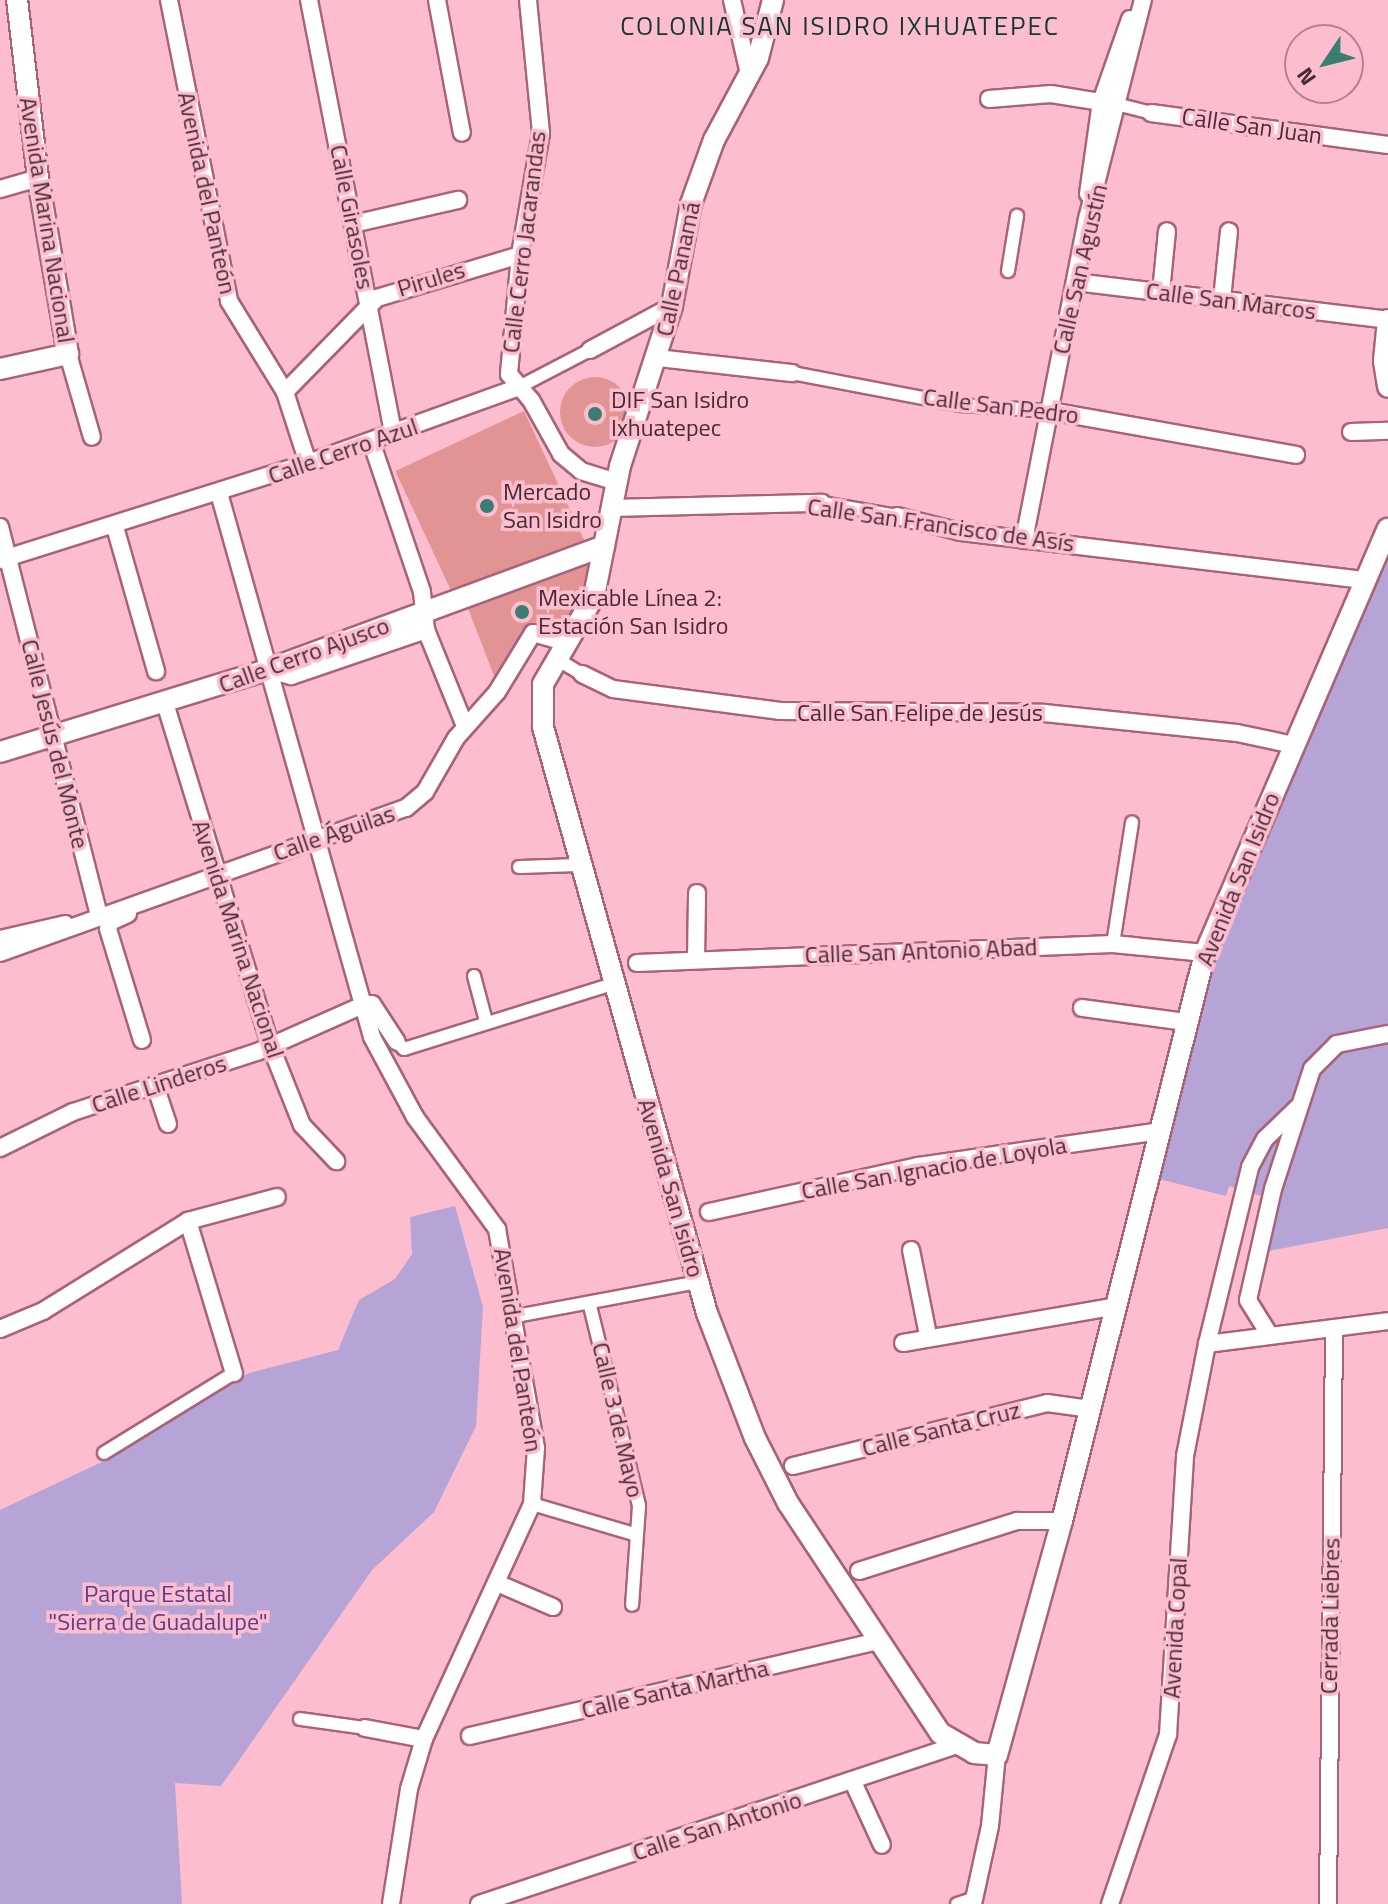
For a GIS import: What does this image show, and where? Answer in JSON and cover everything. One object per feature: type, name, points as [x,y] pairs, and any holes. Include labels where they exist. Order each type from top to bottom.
[{"type":"street","name":"Avenida Marina Nacional","points":[[17,0],[38,178],[68,354],[92,437]]},
{"type":"street","name":"Avenida del Panteón","points":[[169,0],[229,301],[285,392],[308,463]]},
{"type":"street","name":"Calle Girasoles","points":[[309,0],[393,434]]},
{"type":"street","points":[[437,0],[462,133]]},
{"type":"street","name":"Calle Cerro Jacarandas","points":[[528,0],[541,133],[520,255],[509,368],[561,454],[581,471],[616,482]]},
{"type":"street","points":[[732,0],[749,74]]},
{"type":"street","name":"Calle Panamá","points":[[604,546],[616,482],[658,358],[672,306],[684,228],[702,169],[749,74],[773,0]]},
{"type":"street","name":"Calle San Agustín","points":[[1024,540],[1108,103],[1142,0]]},
{"type":"street","name":"Calle San Juan","points":[[989,99],[1051,94],[1151,113],[1388,145]]},
{"type":"street","points":[[0,189],[38,178]]},
{"type":"street","points":[[353,224],[458,200]]},
{"type":"street","points":[[1008,271],[1017,216]]},
{"type":"street","points":[[1161,292],[1167,231]]},
{"type":"street","points":[[1222,299],[1229,231]]},
{"type":"street","name":"Pirules","points":[[285,392],[370,303],[413,284],[520,255]]},
{"type":"street","name":"Calle San Marcos","points":[[1075,282],[1388,320]]},
{"type":"street","name":"Calle Cerro Azul","points":[[4,559],[219,493],[519,387],[672,306]]},
{"type":"street","points":[[1388,320],[1388,387]]},
{"type":"street","points":[[0,369],[68,354]]},
{"type":"street","name":"Calle San Pedro","points":[[658,358],[792,373],[959,405],[1050,411],[1296,455]]},
{"type":"street","points":[[1351,432],[1388,431]]},
{"type":"street","points":[[371,441],[426,620],[465,726]]},
{"type":"street","name":"Avenida del Panteón","points":[[219,493],[363,1005],[395,1085],[497,1229],[516,1316],[536,1448],[532,1504],[424,1739],[409,1789],[391,1904]]},
{"type":"street","name":"Calle San Francisco de Asís","points":[[611,508],[822,503],[897,516],[961,532],[1366,580]]},
{"type":"street","name":"Calle Jesús del Monte","points":[[0,527],[4,559],[99,915]]},
{"type":"street","points":[[115,527],[156,671]]},
{"type":"street","name":"Avenida San Isidro","points":[[974,1901],[990,1826],[997,1755],[1062,1521],[1185,1022],[1205,953],[1388,529]]},
{"type":"street","name":"Calle Cerro Ajusco","points":[[0,752],[426,620],[604,546]]},
{"type":"street","name":"Avenida San Isidro","points":[[604,546],[594,596],[559,650],[543,684],[543,727],[697,1282],[771,1471],[940,1733],[954,1746]]},
{"type":"street","name":"Calle Águilas","points":[[0,953],[70,924],[414,803],[465,726],[497,692],[533,633],[559,650]]},
{"type":"street","name":"Calle San Felipe de Jesús","points":[[559,650],[582,674],[613,689],[779,711],[1044,713],[1237,733],[1294,745]]},
{"type":"street","name":"Avenida Marina Nacional","points":[[165,703],[271,1047],[302,1125],[336,1161]]},
{"type":"street","points":[[1113,944],[1132,822]]},
{"type":"street","points":[[519,867],[579,865]]},
{"type":"street","points":[[142,1040],[107,926],[170,889]]},
{"type":"street","points":[[696,960],[697,893]]},
{"type":"street","name":"Calle Águilas","points":[[0,939],[51,924],[70,924]]},
{"type":"street","name":"Calle San Antonio Abad","points":[[637,963],[1113,944],[1205,953]]},
{"type":"street","points":[[474,976],[486,1021]]},
{"type":"street","points":[[363,1005],[372,1004],[404,1049],[613,984]]},
{"type":"street","name":"Calle Linderos","points":[[0,1148],[73,1112],[271,1047],[363,1005]]},
{"type":"street","points":[[1082,1008],[1185,1022]]},
{"type":"street","name":"Avenida Copal","points":[[1248,1300],[1297,1108],[1321,1056],[1337,1044],[1388,1034]]},
{"type":"street","points":[[155,1085],[168,1124]]},
{"type":"street","name":"Avenida Copal","points":[[1110,1904],[1168,1735],[1185,1456],[1207,1344],[1250,1167],[1265,1139],[1297,1108]]},
{"type":"street","name":"Calle San Ignacio de Loyola","points":[[709,1212],[918,1166],[1160,1131]]},
{"type":"street","points":[[0,1329],[43,1311],[188,1221],[277,1197]]},
{"type":"street","points":[[1241,1205],[1269,1211]]},
{"type":"street","points":[[104,1453],[234,1373],[188,1221]]},
{"type":"street","points":[[911,1250],[928,1335]]},
{"type":"street","points":[[516,1316],[590,1306],[697,1282]]},
{"type":"street","points":[[1219,1296],[1248,1300],[1269,1334]]},
{"type":"street","name":"Calle 3 de Mayo","points":[[590,1306],[639,1506],[634,1534],[632,1605]]},
{"type":"street","points":[[903,1343],[928,1335],[1117,1306]]},
{"type":"street","points":[[1207,1344],[1388,1321]]},
{"type":"street","name":"Cerrada Liebres","points":[[1328,1904],[1334,1328]]},
{"type":"street","name":"Calle Santa Cruz","points":[[793,1466],[1047,1403],[1090,1409]]},
{"type":"street","points":[[532,1504],[634,1534]]},
{"type":"street","points":[[859,1571],[1017,1521],[1062,1521]]},
{"type":"street","points":[[497,1583],[553,1607]]},
{"type":"street","name":"Calle Santa Martha","points":[[470,1736],[879,1641]]},
{"type":"street","points":[[300,1719],[424,1739]]},
{"type":"street","points":[[954,1746],[997,1755]]},
{"type":"street","name":"Calle San Antonio","points":[[479,1904],[954,1746]]},
{"type":"street","points":[[853,1782],[882,1845]]},
{"type":"street","points":[[957,1904],[974,1901]]},
{"type":"green space","points":[[1388,557],[1388,1228],[1263,1252],[1264,1197],[1229,1186],[1226,1196],[1159,1179],[1213,960]]},
{"type":"green space","name":"Parque Estatal \"Sierra de Guadalupe\"","points":[[455,1206],[483,1307],[476,1426],[434,1512],[372,1570],[221,1786],[175,1783],[182,1904],[0,1904],[0,1510],[106,1460],[249,1373],[338,1350],[359,1300],[395,1279],[412,1254],[410,1217]]},
{"type":"building","name":"DIF San Isidro Ixhuatepec","points":[[595,377],[620,387],[630,412],[620,437],[595,447],[570,437],[560,412],[570,387]]},
{"type":"building","name":"Mercado San Isidro","points":[[524,411],[587,547],[459,607],[395,471]]},
{"type":"building","name":"Mexicable Línea 2: Estación San Isidro","points":[[594,562],[590,583],[563,631],[536,622],[496,681],[466,603]]},
{"type":"place","name":"DIF San Isidro Ixhuatepec","points":[[595,414]]},
{"type":"place","name":"Mercado San Isidro","points":[[487,506]]},
{"type":"place","name":"Mexicable Línea 2: Estación San Isidro","points":[[522,612]]},
{"type":"district","name":"COLONIA SAN ISIDRO IXHUATEPEC","points":[[840,26]]}]
